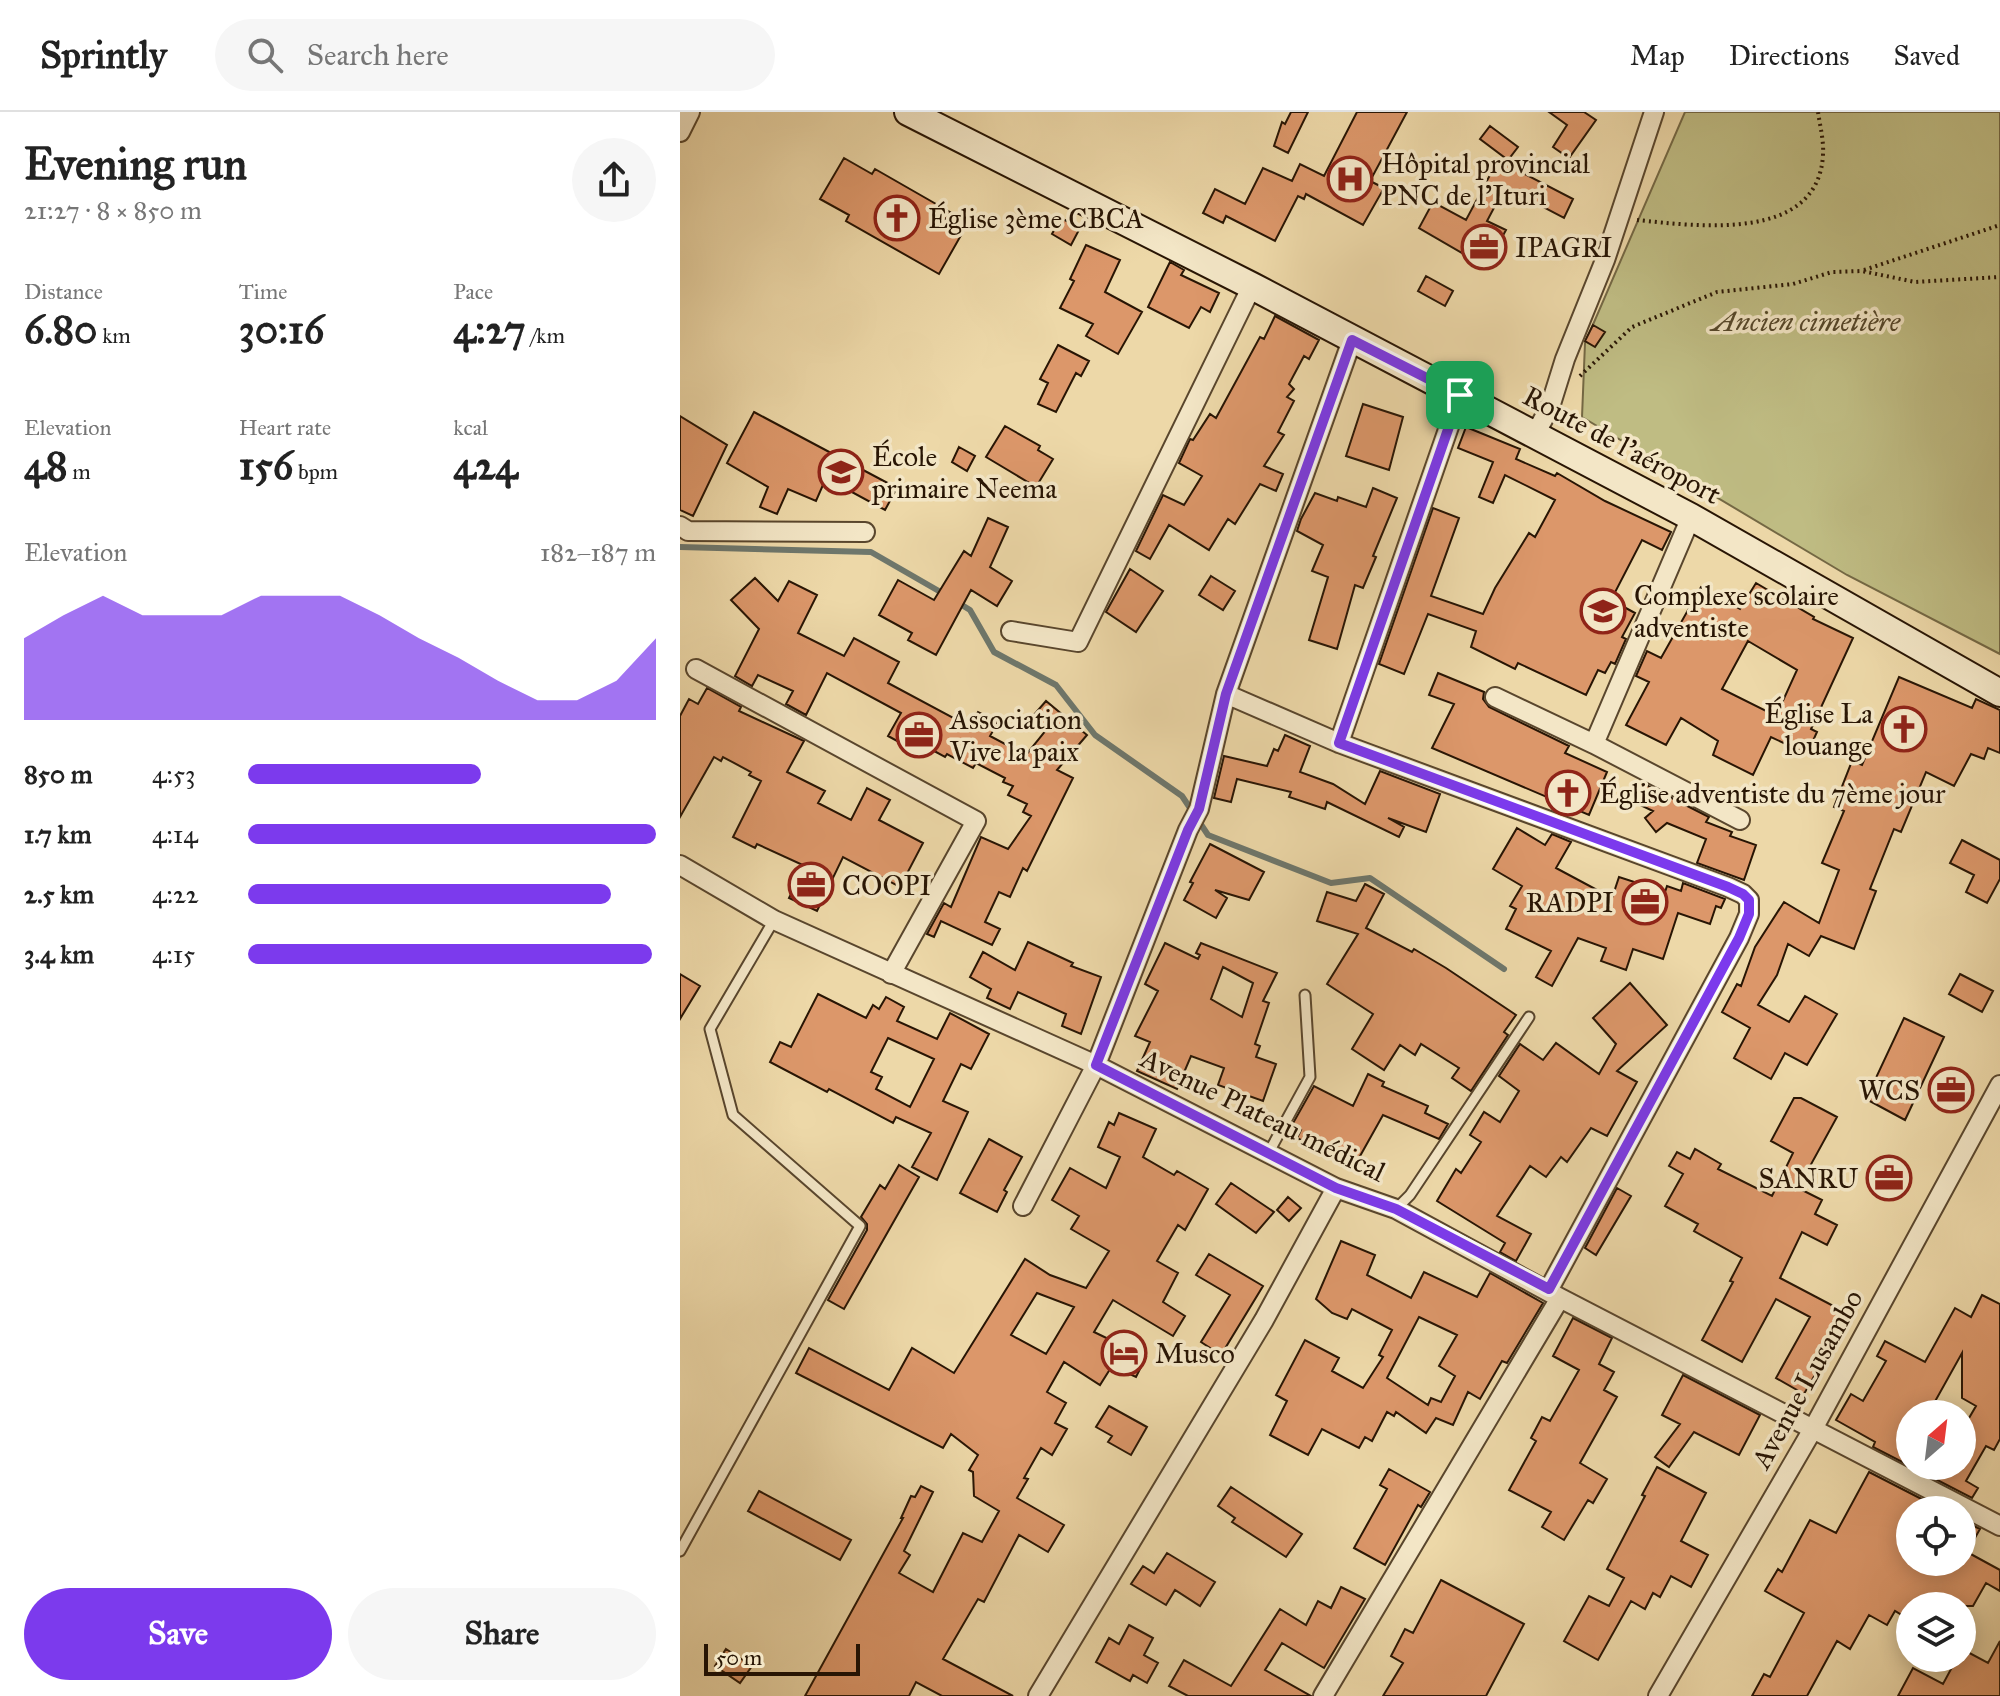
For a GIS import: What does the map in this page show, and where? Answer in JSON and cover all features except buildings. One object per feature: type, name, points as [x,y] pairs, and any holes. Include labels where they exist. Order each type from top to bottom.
[{"type":"street","points":[[680,132],[690,112]]},
{"type":"street","name":"Route de l'aéroport","points":[[908,112],[1252,286],[1691,517],[2000,693]]},
{"type":"street","points":[[1534,436],[1550,407],[1654,112]]},
{"type":"street","points":[[1011,631],[1078,642],[1252,286]]},
{"type":"street","points":[[1023,1206],[1096,1065],[1199,809],[1226,694],[1352,340]]},
{"type":"street","points":[[1339,743],[1460,395]]},
{"type":"street","points":[[1594,744],[1691,517]]},
{"type":"street","points":[[680,526],[688,531],[865,532]]},
{"type":"street","points":[[696,669],[976,821],[891,974]]},
{"type":"street","points":[[1226,694],[1339,743],[1728,887],[1749,900],[1749,914],[1739,938],[1554,1294],[1323,1696]]},
{"type":"street","points":[[1495,697],[1594,744],[1740,820]]},
{"type":"street","name":"Avenue Plateau médical","points":[[680,865],[774,920],[1096,1065],[1336,1188],[1396,1209],[2000,1526]]},
{"type":"street","name":"Avenue Lusambo","points":[[1658,1696],[1813,1429],[2000,1085]]},
{"type":"street","points":[[1038,1696],[1264,1320],[1336,1188]]},
{"type":"lane","points":[[680,1551],[860,1226],[733,1115],[710,1029],[774,920]]},
{"type":"lane","points":[[1269,1152],[1310,1077],[1305,995]]},
{"type":"lane","points":[[1396,1209],[1410,1195],[1529,1017]]},
{"type":"path","points":[[1619,218],[1695,226],[1761,222],[1793,210],[1816,184],[1823,155],[1818,112]]},
{"type":"path","points":[[1862,271],[2000,225]]},
{"type":"path","points":[[1577,380],[1632,327],[1717,292],[1793,284],[1832,272],[1862,271],[1915,282],[2000,277]]},
{"type":"green space","name":"Ancien cimetière","points":[[1685,112],[2000,112],[2000,654],[1847,575],[1582,417],[1585,343]]},
{"type":"waterway","points":[[680,547],[871,552],[944,594]]},
{"type":"waterway","points":[[957,602],[970,610],[994,652],[1056,685],[1095,735],[1182,796],[1208,835],[1331,883],[1370,878],[1504,969]]},
{"type":"place","name":"Hôpital provincial PNC de l'Ituri","points":[[1350,179]]},
{"type":"place","name":"Église 3ème CBCA","points":[[897,218]]},
{"type":"place","name":"IPAGRI","points":[[1484,247]]},
{"type":"place","name":"École primaire Neema","points":[[841,472]]},
{"type":"place","name":"Complexe scolaire adventiste","points":[[1603,611]]},
{"type":"place","name":"Église La louange","points":[[1904,729]]},
{"type":"place","name":"Association Vive la paix","points":[[919,735]]},
{"type":"place","name":"Église adventiste du 7ème jour","points":[[1568,793]]},
{"type":"place","name":"COOPI","points":[[811,885]]},
{"type":"place","name":"RADPI","points":[[1645,902]]},
{"type":"place","name":"WCS","points":[[1951,1090]]},
{"type":"place","name":"SANRU","points":[[1889,1178]]},
{"type":"place","name":"Musco","points":[[1124,1353]]},
{"type":"route","points":[[1352,340],[1460,395],[1339,743],[1728,887],[1749,900],[1749,914],[1739,938],[1549,1289],[1396,1209],[1336,1188],[1096,1065],[1199,809],[1226,694],[1352,340]]}]
